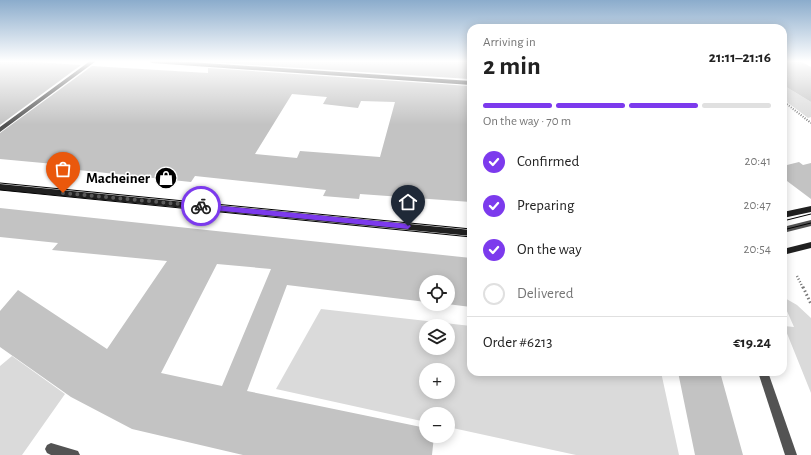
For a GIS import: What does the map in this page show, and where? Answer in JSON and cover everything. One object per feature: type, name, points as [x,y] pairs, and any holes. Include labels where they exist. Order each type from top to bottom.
[{"type":"main road","points":[[0,187],[467,233]]},
{"type":"main road","points":[[787,214],[811,208]]},
{"type":"main road","points":[[787,251],[811,245]]},
{"type":"street","points":[[0,130],[64,82]]},
{"type":"street","points":[[787,229],[811,223]]},
{"type":"street","points":[[764,376],[791,455]]},
{"type":"street","points":[[51,449],[74,455]]},
{"type":"path","points":[[787,104],[811,123]]},
{"type":"path","points":[[797,276],[811,304]]},
{"type":"shaded area","points":[[787,87],[811,102],[811,117],[808,118],[787,102]]},
{"type":"shaded area","points":[[787,299],[797,305],[811,318],[811,393],[787,333],[787,326],[794,327],[787,311]]},
{"type":"shaded area","points":[[321,309],[419,320],[419,355],[455,355],[455,324],[467,326],[467,376],[662,376],[679,455],[576,455],[455,429],[455,407],[419,407],[419,420],[276,389]]},
{"type":"shaded area","points":[[12,356],[65,394],[22,455],[0,455],[0,366]]},
{"type":"building","points":[[0,82],[58,82],[0,125]]},
{"type":"building","points":[[70,82],[414,82],[467,86],[467,202],[360,194],[359,199],[323,196],[326,190],[195,176],[191,182],[50,167],[54,164],[0,159],[0,133]],"holes":[[[292,94],[327,97],[323,104],[358,108],[361,101],[395,102],[380,157],[300,151],[297,158],[255,154]]]},
{"type":"building","points":[[787,82],[811,82],[811,102],[787,87]]},
{"type":"building","points":[[799,162],[803,165],[811,163],[811,199],[787,181],[787,165]]},
{"type":"building","points":[[0,208],[467,258],[467,306],[455,305],[455,275],[419,275],[419,301],[287,285],[247,391],[419,427],[419,443],[433,443],[432,455],[243,455],[132,429],[71,397],[0,347],[0,311],[18,290],[107,349],[167,261],[52,250],[58,243],[0,237]],"holes":[[[217,264],[271,269],[222,386],[161,373]]]},
{"type":"building","points":[[679,376],[721,376],[743,455],[695,455]]},
{"type":"tram line","points":[[0,183],[467,229]]},
{"type":"tram line","points":[[0,190],[467,237]]},
{"type":"tram line","points":[[787,220],[811,214]]},
{"type":"tram line","points":[[787,229],[811,223]]},
{"type":"way so far","points":[[63,193],[201,206]]},
{"type":"place","name":"Macheiner","points":[[166,178]]},
{"type":"route","points":[[201,206],[408,226]]}]
